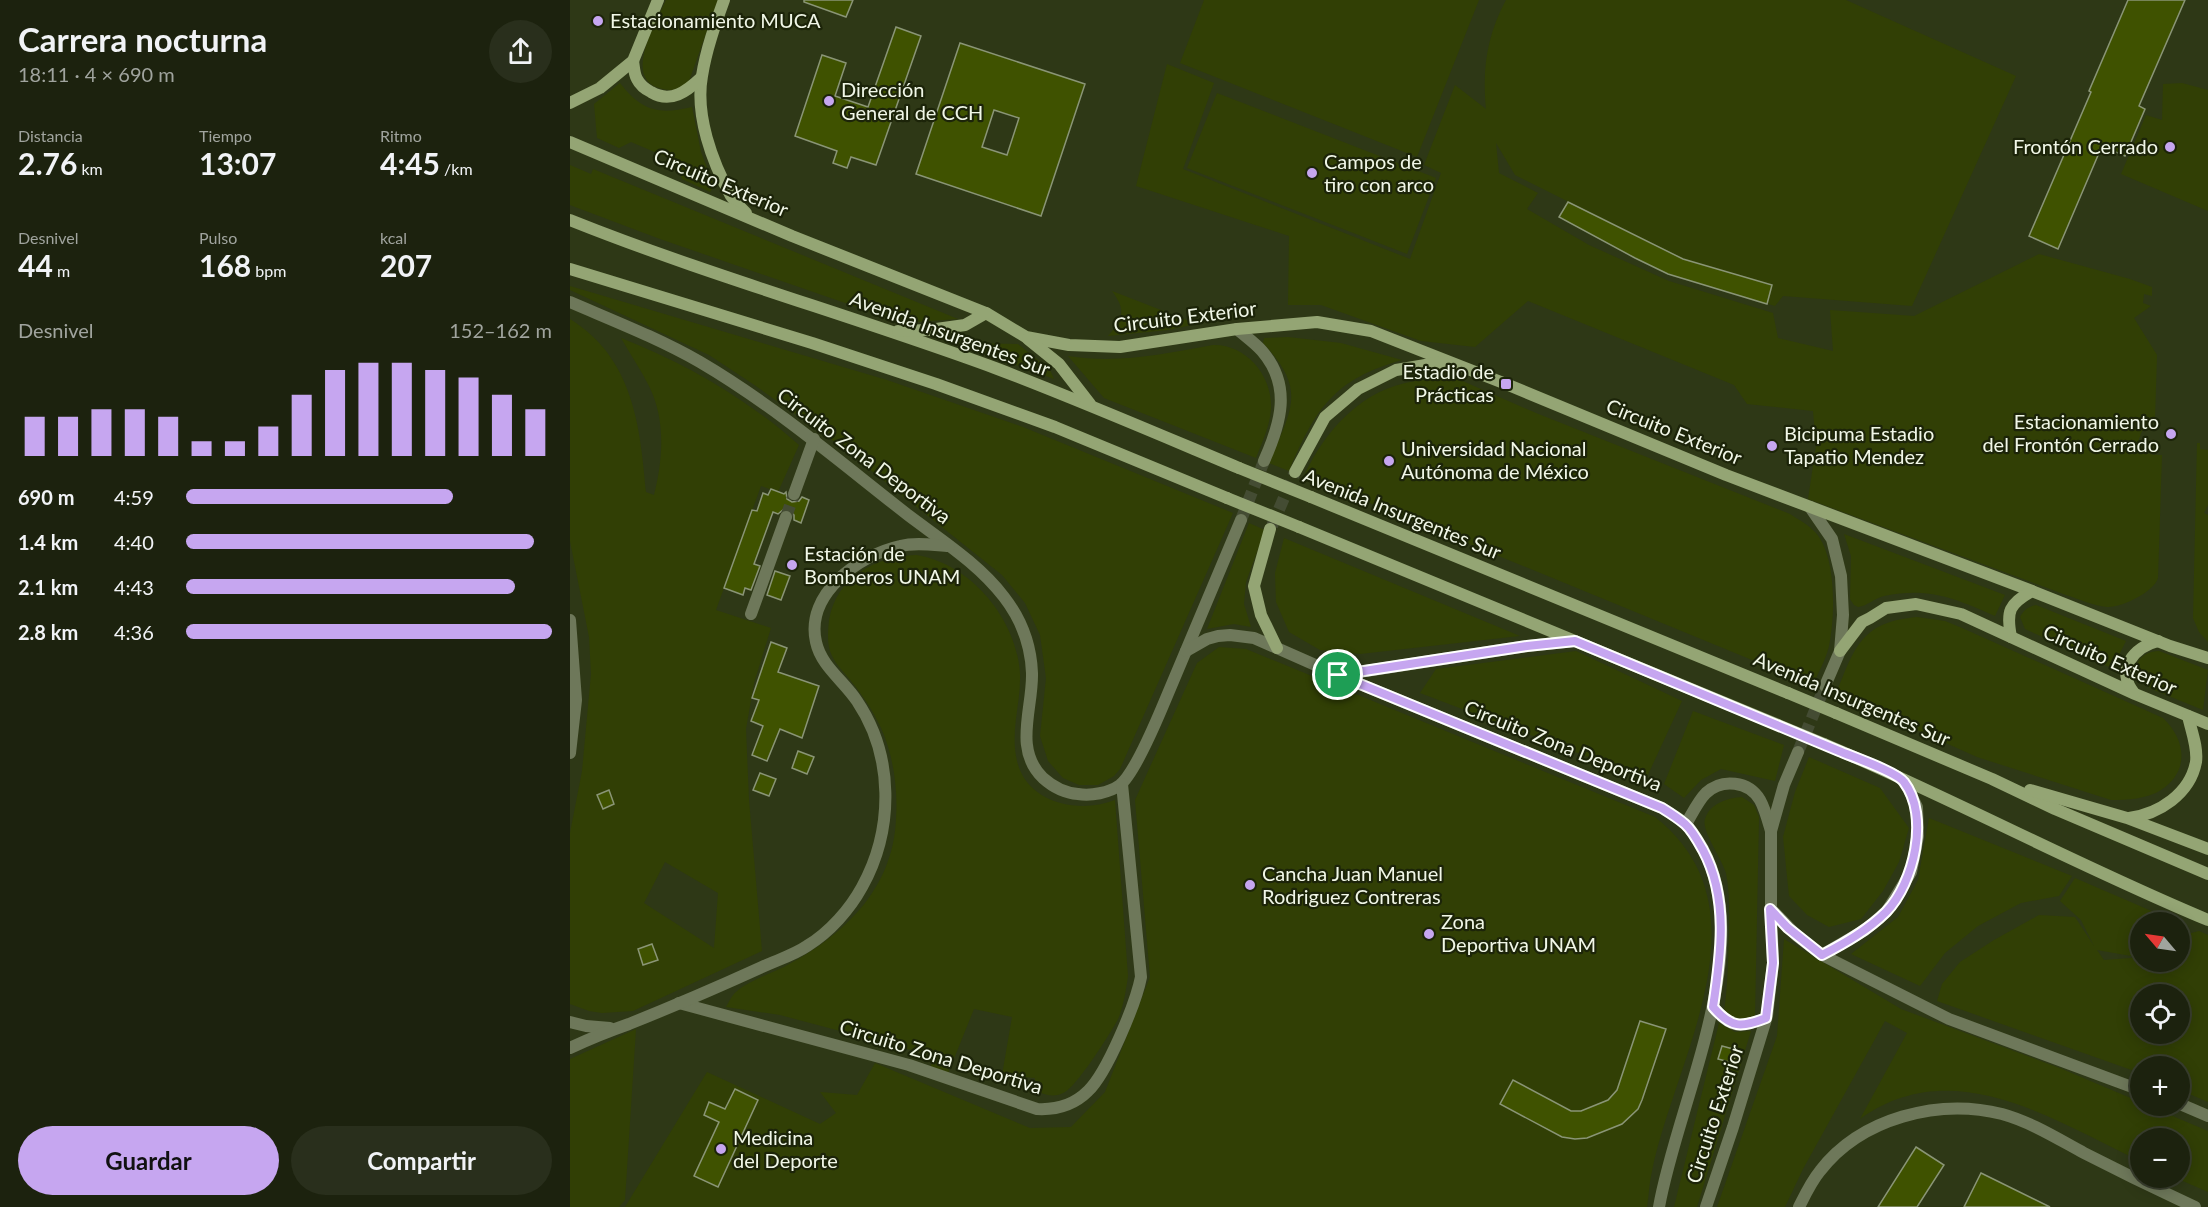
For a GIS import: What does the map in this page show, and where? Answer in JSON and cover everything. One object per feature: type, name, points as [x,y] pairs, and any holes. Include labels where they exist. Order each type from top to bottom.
[{"type":"main road","points":[[570,103],[600,88],[633,60],[658,0]]},
{"type":"main road","points":[[724,0],[712,31],[701,78],[702,111],[711,150],[732,197],[749,216]]},
{"type":"main road","points":[[633,60],[636,78],[643,87],[663,98],[675,96],[701,78]]},
{"type":"main road","name":"Circuito Exterior","points":[[570,142],[986,313],[1026,337],[1069,345],[1120,347],[1237,329],[1317,322],[1371,331],[1726,475],[2158,641],[2208,658]]},
{"type":"main road","name":"Avenida Insurgentes Sur","points":[[570,220],[690,266],[888,331],[1091,405],[1836,713],[2208,874]]},
{"type":"main road","points":[[570,269],[812,343],[1055,427],[1824,744],[2208,920]]},
{"type":"main road","points":[[888,331],[930,330],[965,325],[986,313]]},
{"type":"main road","points":[[1026,337],[1059,364],[1091,405]]},
{"type":"main road","points":[[1294,472],[1325,417],[1358,389],[1396,370],[1444,362]]},
{"type":"main road","points":[[1270,530],[1254,586],[1261,615],[1277,648]]},
{"type":"main road","points":[[2012,637],[2007,618],[2015,601],[2032,591]]},
{"type":"main road","name":"Circuito Exterior","points":[[1840,651],[1862,622],[1886,608],[1916,604],[1962,614],[2135,694],[2208,724]]},
{"type":"main road","points":[[2135,694],[2127,682],[2129,661],[2138,650],[2158,641]]},
{"type":"main road","points":[[2127,818],[2146,815],[2162,808],[2179,794],[2189,780],[2196,762],[2196,747],[2188,716]]},
{"type":"main road","points":[[1992,779],[2092,810],[2127,818],[2208,849]]},
{"type":"street","name":"Circuito Zona Deportiva","points":[[570,302],[647,335],[701,363],[769,407],[814,439],[981,573],[1004,596],[1021,624],[1030,653],[1032,669],[1026,736],[1028,752],[1035,768],[1049,783],[1078,795],[1101,793],[1122,784],[1141,977],[1137,994],[1114,1048],[1095,1084],[1088,1092],[1070,1104],[1037,1109],[909,1065],[679,1003]]},
{"type":"street","points":[[1237,329],[1262,350],[1279,378],[1282,405],[1276,433],[1264,461]]},
{"type":"street","points":[[794,494],[814,439]]},
{"type":"street","name":"Circuito Exterior","points":[[1810,507],[1832,539],[1838,559],[1843,615],[1840,651],[1825,686]]},
{"type":"street","points":[[751,614],[786,517]]},
{"type":"street","points":[[1122,784],[1146,744],[1241,520]]},
{"type":"street","points":[[570,1048],[807,947],[838,920],[862,887],[878,850],[886,800],[884,772],[875,735],[867,718],[852,694],[827,666],[818,650],[816,622],[823,602],[836,580],[867,557],[912,544],[950,546]]},
{"type":"street","points":[[570,620],[576,700],[570,753]]},
{"type":"street","name":"Circuito Zona Deportiva","points":[[1186,651],[1207,639],[1230,635],[1254,638],[1338,675],[1662,808],[1686,824],[1706,855],[1717,884],[1720,901],[1718,971],[1713,1007],[1664,1174],[1659,1207]]},
{"type":"street","points":[[1338,675],[1527,646],[1575,641]]},
{"type":"street","name":"Circuito Exterior","points":[[1706,1207],[1766,1018],[1773,963],[1770,909],[1771,831],[1784,785],[1798,752]]},
{"type":"street","points":[[1822,955],[1865,930],[1887,910],[1911,872],[1918,836],[1917,807],[1904,780]]},
{"type":"street","points":[[1686,824],[1705,794],[1719,785],[1734,783],[1742,785],[1755,794],[1764,808],[1771,831]]},
{"type":"street","points":[[1770,909],[1792,932],[1822,955],[1949,1018],[2130,1085]]},
{"type":"street","points":[[1713,1007],[1722,1018],[1738,1026],[1766,1018]]},
{"type":"street","points":[[570,1022],[593,1027],[616,1028]]},
{"type":"street","points":[[1799,1207],[1820,1171],[1834,1157],[1866,1133],[1911,1114],[1962,1108],[2003,1114],[2022,1121],[2196,1207]]},
{"type":"street","points":[[2190,1108],[2208,1116]]},
{"type":"shaded area","name":"Universidad Nacional Autónoma de México","points":[[570,0],[2208,0],[2208,1207],[570,1207]]},
{"type":"shaded area","points":[[666,0],[718,0],[689,81],[672,90],[659,88],[649,82],[644,73],[643,61],[650,34]]},
{"type":"shaded area","points":[[1204,0],[1479,0],[1417,157],[1180,63]]},
{"type":"shaded area","points":[[1506,0],[1846,0],[2016,76],[1912,306],[1783,296],[1775,306],[1668,274],[1559,217],[1567,201],[1515,175],[1496,143],[1499,173],[1538,193],[1527,209],[1589,245],[1669,281],[1773,313],[1778,338],[1833,351],[1830,310],[1914,316],[2039,254],[2152,287],[2152,296],[2144,294],[2143,303],[2151,306],[2134,318],[2157,355],[2155,418],[2142,431],[2138,442],[2147,453],[2162,455],[2158,578],[2150,589],[2120,605],[2107,607],[2097,605],[1808,499],[1816,446],[1813,411],[1747,404],[1734,385],[1528,301],[1475,347],[1421,341],[1321,305],[1288,305],[1289,236],[1136,186],[1167,64],[1214,83],[1183,169],[1410,259],[1441,173],[1424,165],[1455,85],[1486,109],[1487,53],[1494,26]]},
{"type":"shaded area","points":[[620,83],[636,100],[652,108],[670,111],[692,107],[701,152],[714,186],[710,192],[682,179],[676,161],[631,142],[619,148],[597,138],[594,104]]},
{"type":"shaded area","name":"Frontón Cerrado","points":[[2182,83],[2208,90],[2208,211],[2121,174],[2146,115],[2162,120],[2163,84]]},
{"type":"shaded area","name":"Campos de tiro con arco","points":[[1217,93],[1436,178],[1407,254],[1187,168]]},
{"type":"shaded area","points":[[570,165],[591,174],[593,169],[958,319],[903,323],[660,239],[575,207],[570,205]]},
{"type":"shaded area","points":[[570,286],[887,380],[1023,427],[1233,513],[1120,769],[1114,776],[1098,785],[1079,785],[1063,778],[1048,761],[1040,736],[1046,678],[1040,635],[1025,603],[1002,575],[839,445],[753,384],[709,355],[570,290]]},
{"type":"shaded area","points":[[1112,291],[1197,324],[1168,330],[1108,336],[1121,314],[1120,304]]},
{"type":"shaded area","points":[[570,319],[591,335],[608,353],[620,373],[636,418],[646,492],[654,495],[659,468],[661,440],[658,412],[649,386],[621,338],[657,353],[710,381],[764,417],[799,445],[778,492],[761,486],[716,610],[771,628],[754,683],[746,729],[749,800],[762,951],[633,1011],[602,1013],[570,1004],[570,833],[582,771],[591,674],[589,637],[570,541]],"holes":[[[665,862],[718,893],[714,948],[644,903]]]},
{"type":"shaded area","points":[[1288,337],[1341,343],[1402,360],[1359,377],[1330,399],[1308,430],[1289,471],[1269,463],[1289,414],[1291,401],[1286,374],[1263,343],[1264,338]]},
{"type":"shaded area","points":[[958,343],[1018,344],[1050,370],[1054,379]]},
{"type":"shaded area","points":[[1213,345],[1225,346],[1246,356],[1255,364],[1267,385],[1271,409],[1256,458],[1104,398],[1068,356],[1122,358],[1159,355]]},
{"type":"shaded area","points":[[1458,379],[1536,413],[1790,514],[1816,533],[1828,557],[1833,604],[1829,646],[1813,685],[1304,476],[1323,443],[1348,414],[1363,402],[1397,385],[1421,380]]},
{"type":"shaded area","points":[[2197,443],[2200,443],[2200,449],[2208,450],[2208,505],[2204,513],[2208,515],[2208,642],[2199,632],[2193,618]]},
{"type":"shaded area","points":[[1249,523],[1265,530],[1246,582],[1244,604],[1251,627],[1234,624],[1207,629]]},
{"type":"shaded area","points":[[1844,534],[2005,595],[1995,616],[1954,599],[1915,593],[1884,596],[1858,607],[1850,599],[1851,556]]},
{"type":"shaded area","points":[[1284,538],[1520,636],[1360,654],[1320,650],[1289,632],[1276,602],[1275,573]]},
{"type":"shaded area","points":[[916,555],[936,560],[955,569],[972,582],[1000,614],[1010,633],[1017,653],[1020,674],[1015,735],[1016,756],[1021,772],[1029,784],[1040,794],[1069,805],[1084,806],[1115,800],[1128,976],[1125,996],[1119,1017],[1094,1057],[1071,1088],[1057,1095],[1046,1095],[1035,1089],[1035,1078],[1002,1075],[1012,1017],[974,1009],[947,1076],[930,1069],[934,1056],[780,1015],[726,1007],[733,995],[740,989],[806,955],[845,925],[875,889],[886,868],[893,844],[896,819],[896,787],[890,755],[884,735],[873,713],[832,655],[828,639],[829,620],[840,592],[860,572],[887,560]]},
{"type":"shaded area","points":[[2036,605],[2126,641],[2115,663],[2116,670],[2025,629],[2020,617],[2026,609]]},
{"type":"shaded area","points":[[1917,617],[1945,621],[2163,718],[2171,727],[2180,745],[2182,755],[2177,774],[2156,793],[2137,798],[2111,800],[1977,757],[1836,694],[1855,650],[1872,631],[1898,620]]},
{"type":"shaded area","name":"Zona Deportiva UNAM","points":[[1219,647],[1246,649],[1655,817],[1689,854],[1707,895],[1712,940],[1706,986],[1694,1034],[1664,1127],[1651,1176],[1647,1207],[625,1207],[707,1072],[820,1124],[836,1113],[820,1092],[857,1095],[875,1063],[1030,1128],[1071,1127],[1105,1092],[1150,977],[1135,800],[1197,663]]},
{"type":"shaded area","points":[[1576,651],[1682,701],[1646,779],[1420,693],[1436,669]]},
{"type":"shaded area","points":[[2159,651],[2208,670],[2203,710],[2154,690],[2138,680],[2137,664],[2143,656]]},
{"type":"shaded area","points":[[1693,711],[1784,745],[1775,781],[1721,769],[1701,780],[1684,798],[1664,784]]},
{"type":"shaded area","points":[[1809,757],[1880,788],[1909,828],[1899,862],[1883,891],[1861,919],[1829,927],[1807,915],[1789,896],[1783,837],[1795,792]]},
{"type":"shaded area","points":[[1742,797],[1754,805],[1759,817],[1755,1015],[1752,1018],[1738,1020],[1724,1012],[1729,896],[1726,873],[1706,830],[1705,819],[1715,805],[1725,800]]},
{"type":"shaded area","points":[[1929,818],[2072,876],[2059,896],[2021,903],[1978,926],[1945,953],[1920,986],[1851,954],[1898,917],[1918,880]]},
{"type":"shaded area","points":[[2075,878],[2154,912],[2130,912],[2130,956],[2097,950],[2104,960],[2130,958],[2130,972],[2190,972],[2190,933],[2199,931],[2208,935],[2208,1102],[2190,1094],[2190,1056],[2130,1056],[2130,1069],[1937,1001],[1942,984],[1960,962],[2039,915],[2075,917],[2094,946],[2081,920],[2060,901]]},
{"type":"shaded area","points":[[1784,939],[1901,1009],[2062,1069],[2130,1098],[2130,1116],[2173,1116],[2208,1131],[2208,1192],[2190,1184],[2190,1128],[2130,1128],[2130,1156],[2038,1112],[1967,1092],[1931,1092],[1895,1100],[1860,1119],[1907,1033],[1885,1021],[1803,1169],[1785,1207],[1717,1207],[1777,1036]]},
{"type":"shaded area","points":[[1719,1023],[1735,1032],[1751,1031],[1697,1207],[1674,1207]]},
{"type":"shaded area","points":[[636,1029],[625,1200],[619,1207],[570,1207],[570,1059]]},
{"type":"building","points":[[804,0],[853,0],[846,17],[804,2]]},
{"type":"building","points":[[2128,0],[2185,0],[2139,106],[2145,109],[2125,156],[2102,146],[2058,249],[2029,236]]},
{"type":"building","name":"Dirección General de CCH","points":[[896,27],[921,36],[876,165],[851,157],[847,168],[833,163],[837,151],[795,136],[822,55],[846,63],[835,96],[868,107]]},
{"type":"building","points":[[960,43],[1085,84],[1041,216],[916,174]],"holes":[[[994,110],[1019,118],[1007,155],[982,147]]]},
{"type":"building","points":[[1568,202],[1683,259],[1772,285],[1767,304],[1668,274],[1635,258],[1559,217]]},
{"type":"building","points":[[771,489],[784,494],[786,492],[787,499],[792,502],[799,501],[802,497],[809,500],[801,523],[794,520],[794,515],[789,510],[784,509],[778,514],[773,512],[754,564],[760,566],[751,590],[745,588],[743,595],[724,588],[752,510],[757,511],[763,493],[768,495]]},
{"type":"building","points":[[775,571],[790,576],[781,600],[767,595]]},
{"type":"building","points":[[771,642],[787,648],[778,672],[819,686],[802,738],[780,729],[767,761],[752,755],[763,726],[751,721],[759,700],[752,698]]},
{"type":"building","points":[[798,751],[814,757],[807,774],[792,768]]},
{"type":"building","points":[[760,773],[776,779],[769,796],[753,790]]},
{"type":"building","points":[[609,790],[614,804],[603,809],[597,795]]},
{"type":"building","points":[[652,944],[658,960],[643,965],[638,949]]},
{"type":"building","points":[[1640,1021],[1666,1029],[1638,1109],[1622,1124],[1587,1138],[1562,1137],[1500,1104],[1513,1080],[1571,1111],[1581,1111],[1608,1100],[1617,1090]]},
{"type":"building","points":[[1722,1046],[1737,1050],[1733,1063],[1718,1059]]},
{"type":"building","name":"Medicina del Deporte","points":[[735,1089],[758,1100],[718,1187],[694,1176],[719,1122],[704,1115],[709,1102],[725,1109]]},
{"type":"building","points":[[1916,1147],[1944,1165],[1917,1207],[1878,1207]]},
{"type":"building","points":[[1981,1173],[2050,1207],[1964,1207]]},
{"type":"tunnel","points":[[1241,520],[1264,461]]},
{"type":"tunnel","points":[[1272,526],[1295,472]]},
{"type":"tunnel","points":[[786,517],[794,494]]},
{"type":"tunnel","points":[[1798,752],[1825,686]]},
{"type":"place","name":"Estacionamiento MUCA","points":[[598,21]]},
{"type":"place","name":"Dirección General de CCH","points":[[829,101]]},
{"type":"place","name":"Frontón Cerrado","points":[[2170,147]]},
{"type":"place","name":"Campos de tiro con arco","points":[[1312,173]]},
{"type":"place","name":"Estadio de Prácticas","points":[[1506,384]]},
{"type":"place","name":"Estacionamiento del Frontón Cerrado","points":[[2171,434]]},
{"type":"place","name":"Bicipuma Estadio Tapatio Mendez","points":[[1772,446]]},
{"type":"place","name":"Universidad Nacional Autónoma de México","points":[[1389,461]]},
{"type":"place","name":"Estación de Bomberos UNAM","points":[[792,565]]},
{"type":"place","name":"Cancha Juan Manuel Rodriguez Contreras","points":[[1250,885]]},
{"type":"place","name":"Zona Deportiva UNAM","points":[[1429,934]]},
{"type":"place","name":"Medicina del Deporte","points":[[721,1149]]},
{"type":"route","points":[[1575,641],[1824,744],[1904,780],[1917,807],[1918,836],[1911,872],[1887,910],[1865,930],[1822,955],[1788,928],[1770,909],[1773,963],[1767,1016],[1755,1023],[1738,1026],[1722,1018],[1713,1007],[1718,971],[1720,901],[1712,868],[1699,842],[1686,824],[1662,808],[1338,675],[1527,646],[1575,641]]}]
